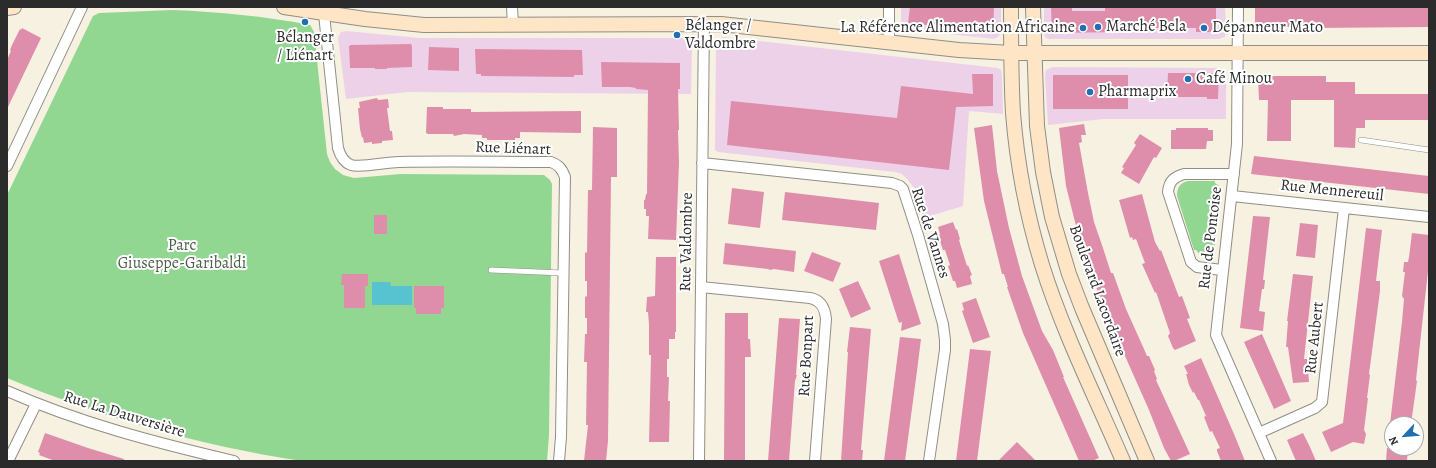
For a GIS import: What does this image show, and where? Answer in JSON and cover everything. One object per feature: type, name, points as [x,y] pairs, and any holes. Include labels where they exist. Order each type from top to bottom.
[{"type":"street","points":[[7,8],[14,7]]},
{"type":"street","points":[[7,165],[82,7]]},
{"type":"street","points":[[284,7],[324,14],[424,25],[721,24],[889,41],[959,50],[1011,53],[1429,53]]},
{"type":"street","points":[[512,7],[513,25]]},
{"type":"street","points":[[889,7],[889,41]]},
{"type":"street","points":[[1011,7],[1013,113],[1026,203],[1039,253],[1059,312],[1123,461]]},
{"type":"street","name":"Boulevard Lacordaire","points":[[1033,7],[1037,126],[1047,193],[1058,240],[1082,308],[1147,461]]},
{"type":"street","name":"Rue de Pontoise","points":[[1238,7],[1238,131],[1216,335],[1271,461]]},
{"type":"street","name":"Rue Liénart","points":[[324,14],[338,148],[340,156],[345,161],[357,166],[397,162],[551,162],[556,164],[563,171],[565,177],[561,437],[559,461]]},
{"type":"street","name":"Rue Valdombre","points":[[699,461],[704,23]]},
{"type":"street","name":"Rue de Vannes","points":[[702,163],[892,183],[900,186],[903,190],[918,235],[945,332],[945,350],[929,461]]},
{"type":"street","points":[[1222,270],[1197,267],[1191,262],[1168,188],[1172,180],[1184,174],[1234,174]]},
{"type":"street","name":"Rue Mennereuil","points":[[1232,196],[1429,217]]},
{"type":"street","name":"Rue Aubert","points":[[1259,433],[1315,408],[1322,402],[1344,208]]},
{"type":"street","name":"Rue Bonpart","points":[[701,287],[810,298],[819,301],[822,305],[826,319],[815,461]]},
{"type":"street","name":"Rue La Dauversière","points":[[7,391],[36,404],[120,431],[159,443],[234,461]]},
{"type":"street","points":[[8,461],[36,404]]},
{"type":"lane","points":[[1361,140],[1429,150]]},
{"type":"lane","points":[[491,270],[563,273]]},
{"type":"shaded area","points":[[901,7],[1001,7],[1001,33],[994,39],[904,29],[902,28],[901,24]]},
{"type":"shaded area","points":[[1044,7],[1225,7],[1226,33],[1225,37],[1219,39],[1049,39],[1046,38],[1044,34]]},
{"type":"shaded area","points":[[346,31],[420,38],[686,38],[690,41],[692,46],[691,94],[407,92],[346,99],[338,38],[341,32]]},
{"type":"shaded area","points":[[723,37],[998,68],[1001,70],[1003,114],[969,111],[963,206],[923,218],[915,189],[902,174],[718,152],[715,150],[716,43]]},
{"type":"shaded area","points":[[1053,67],[1220,68],[1223,69],[1226,74],[1226,119],[1104,119],[1048,125],[1045,75],[1046,70]]},
{"type":"green space","name":"Parc Giuseppe-Garibaldi","points":[[173,10],[242,15],[310,25],[314,32],[327,154],[335,169],[343,175],[354,178],[401,174],[544,175],[550,180],[552,184],[549,435],[547,461],[302,461],[227,447],[152,428],[79,405],[7,378],[7,195],[93,16],[99,13]]},
{"type":"green space","points":[[1188,181],[1215,181],[1215,183],[1221,187],[1214,251],[1207,257],[1201,256],[1196,250],[1194,250],[1177,196],[1180,186]]},
{"type":"water","points":[[372,282],[390,282],[391,286],[412,286],[412,305],[372,305]]},
{"type":"building","points":[[910,7],[994,7],[993,31],[908,23]]},
{"type":"building","points":[[1051,7],[1072,7],[1072,11],[1105,11],[1105,7],[1216,7],[1216,32],[1196,32],[1196,28],[1122,28],[1122,32],[1052,33]]},
{"type":"building","points":[[1255,7],[1429,7],[1429,27],[1313,28],[1313,26],[1255,28]]},
{"type":"building","points":[[22,28],[41,38],[7,109],[7,60],[12,45],[20,29],[21,30]]},
{"type":"building","points":[[411,44],[412,67],[387,69],[350,68],[349,46],[351,45]]},
{"type":"building","points":[[429,47],[459,48],[459,71],[428,70]]},
{"type":"building","points":[[475,49],[582,50],[583,75],[574,75],[574,77],[481,76],[481,74],[476,74]]},
{"type":"building","points":[[601,62],[680,63],[680,89],[678,89],[679,163],[676,240],[648,239],[649,216],[646,216],[644,200],[647,194],[648,90],[630,87],[602,87]]},
{"type":"building","points":[[1168,73],[1219,74],[1218,99],[1207,99],[1207,97],[1168,97]]},
{"type":"building","points":[[972,74],[993,74],[993,106],[956,107],[949,170],[727,145],[731,101],[897,118],[901,86],[973,94]]},
{"type":"building","name":"Pharmaprix","points":[[1053,75],[1128,75],[1128,109],[1053,109]]},
{"type":"building","points":[[1258,76],[1326,76],[1326,82],[1355,82],[1355,94],[1429,94],[1429,120],[1365,120],[1365,128],[1356,128],[1355,148],[1334,147],[1334,100],[1291,100],[1291,141],[1267,141],[1268,100],[1259,100]]},
{"type":"building","points":[[377,98],[378,100],[388,99],[389,108],[387,108],[390,131],[392,131],[393,140],[382,141],[382,143],[364,143],[360,129],[358,108],[360,108],[359,102]]},
{"type":"building","points":[[427,107],[443,107],[443,109],[471,109],[471,112],[581,111],[581,133],[520,132],[520,138],[515,138],[515,140],[487,140],[487,138],[482,138],[482,135],[464,134],[454,136],[453,134],[428,134],[426,133]]},
{"type":"building","points":[[1084,124],[1086,135],[1081,135],[1082,142],[1079,143],[1094,222],[1111,273],[1113,273],[1126,309],[1147,356],[1149,356],[1155,370],[1156,380],[1190,454],[1174,461],[1171,461],[1164,448],[1149,410],[1109,320],[1110,319],[1099,296],[1091,270],[1090,271],[1086,254],[1079,238],[1066,186],[1059,128]]},
{"type":"building","points":[[992,125],[997,171],[1009,228],[1022,276],[1042,331],[1053,350],[1063,377],[1099,458],[1092,461],[1079,461],[1023,333],[1004,274],[1002,274],[984,201],[974,128]]},
{"type":"building","points":[[593,127],[617,128],[617,177],[611,177],[608,441],[606,461],[584,461],[588,425],[586,425],[587,362],[584,362],[585,334],[587,334],[587,318],[585,318],[587,281],[585,281],[585,252],[587,253],[588,190],[592,190]]},
{"type":"building","points":[[1176,128],[1208,128],[1208,130],[1213,130],[1213,141],[1207,141],[1206,149],[1171,149],[1171,130],[1176,130]]},
{"type":"building","points":[[1140,134],[1162,148],[1156,158],[1154,157],[1139,184],[1121,173],[1124,168],[1122,167],[1136,145],[1134,143]]},
{"type":"building","points":[[1254,156],[1429,176],[1429,194],[1251,174]]},
{"type":"building","points":[[732,188],[764,192],[760,228],[728,224]]},
{"type":"building","points":[[785,192],[879,203],[876,230],[782,220]]},
{"type":"building","points":[[1142,194],[1155,242],[1160,251],[1161,250],[1179,297],[1182,296],[1190,318],[1187,319],[1196,341],[1175,350],[1168,336],[1170,333],[1156,292],[1155,293],[1142,264],[1145,263],[1136,239],[1133,240],[1132,237],[1130,238],[1119,200]]},
{"type":"building","points":[[374,215],[387,215],[387,234],[374,234]]},
{"type":"building","points":[[1253,216],[1270,217],[1263,280],[1265,280],[1264,289],[1262,289],[1259,311],[1265,312],[1263,331],[1240,328]]},
{"type":"building","points":[[953,222],[956,230],[957,229],[967,266],[968,265],[972,275],[970,276],[972,284],[957,288],[948,266],[950,265],[945,250],[943,250],[938,235],[940,234],[938,227]]},
{"type":"building","points":[[1300,223],[1318,225],[1315,258],[1296,256]]},
{"type":"building","points":[[1366,228],[1382,230],[1376,281],[1380,281],[1380,291],[1369,374],[1364,430],[1366,434],[1364,444],[1353,442],[1331,452],[1322,432],[1343,423]]},
{"type":"building","points":[[1412,233],[1429,235],[1429,262],[1412,416],[1391,416],[1404,299],[1402,296],[1405,272],[1403,272],[1404,262],[1408,262]]},
{"type":"building","points":[[725,243],[796,251],[794,272],[723,264]]},
{"type":"building","points":[[812,252],[841,263],[833,282],[804,271]]},
{"type":"building","points":[[899,254],[921,324],[901,331],[902,322],[899,323],[879,261]]},
{"type":"building","points":[[656,257],[676,257],[676,332],[675,339],[669,339],[669,359],[667,359],[667,377],[669,377],[668,401],[670,401],[669,442],[649,442],[651,355],[649,355],[648,312],[646,312],[647,297],[655,296]]},
{"type":"building","points":[[342,274],[368,274],[368,286],[365,286],[365,308],[344,308],[344,285],[341,285]]},
{"type":"building","points":[[1293,274],[1313,276],[1304,359],[1307,359],[1309,382],[1293,383],[1288,347],[1286,347],[1287,321]]},
{"type":"building","points":[[858,281],[871,309],[851,318],[839,289]]},
{"type":"building","points":[[414,286],[444,286],[444,308],[441,308],[441,314],[416,314],[416,308],[414,308]]},
{"type":"building","points":[[976,298],[990,337],[973,343],[962,311],[964,310],[962,303]]},
{"type":"building","points":[[725,313],[748,313],[748,339],[750,339],[751,357],[745,357],[745,461],[724,461]]},
{"type":"building","points":[[779,318],[800,319],[797,375],[795,381],[789,461],[768,461]]},
{"type":"building","points":[[850,327],[871,329],[861,450],[863,450],[862,461],[841,461],[847,352]]},
{"type":"building","points":[[1262,334],[1291,401],[1274,409],[1244,342]]},
{"type":"building","points":[[900,337],[921,339],[917,371],[905,461],[884,461]]},
{"type":"building","points":[[970,349],[991,351],[977,461],[956,461]]},
{"type":"building","points":[[1201,358],[1245,461],[1221,461],[1217,451],[1217,449],[1220,448],[1212,431],[1210,432],[1204,417],[1206,416],[1199,400],[1189,385],[1186,374],[1188,374],[1184,366]]},
{"type":"building","points":[[45,433],[124,459],[124,461],[55,461],[39,455],[40,453],[38,452]]},
{"type":"building","points":[[1303,433],[1316,461],[1296,461],[1287,440]]},
{"type":"building","points":[[1017,442],[1036,461],[998,461]]},
{"type":"building","points":[[1386,456],[1407,456],[1407,461],[1386,461]]},
{"type":"place","name":"Bélanger / Liénart","points":[[305,22]]},
{"type":"place","name":"Marché Bela","points":[[1098,27]]},
{"type":"place","name":"La Référence Alimentation Africaine","points":[[1083,28]]},
{"type":"place","name":"Dépanneur Mato","points":[[1204,28]]},
{"type":"place","name":"Bélanger / Valdombre","points":[[677,35]]},
{"type":"place","name":"Café Minou","points":[[1188,79]]},
{"type":"place","name":"Pharmaprix","points":[[1090,92]]}]
